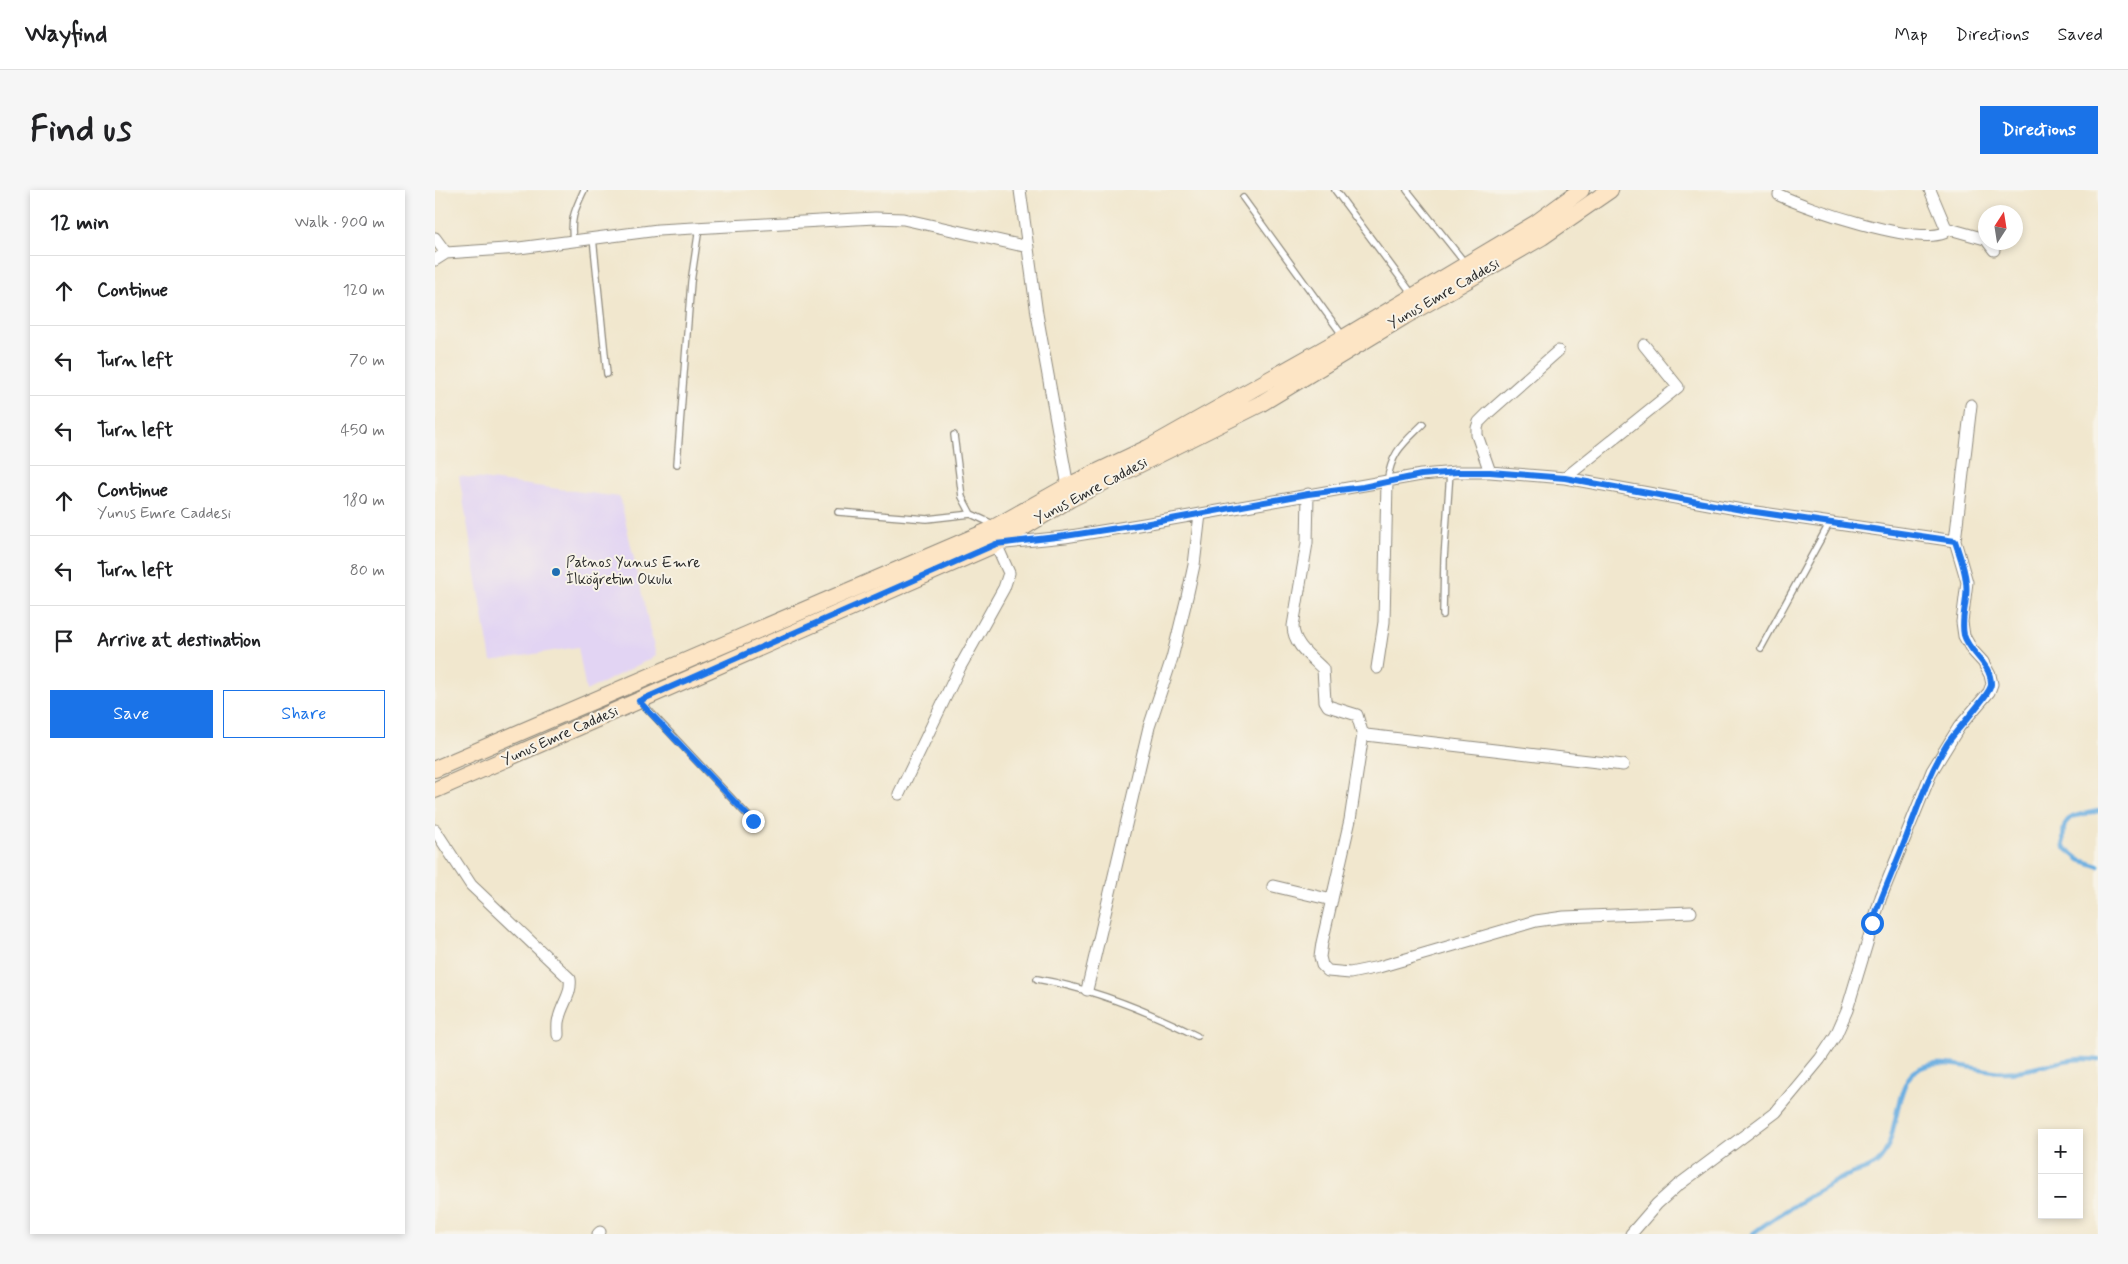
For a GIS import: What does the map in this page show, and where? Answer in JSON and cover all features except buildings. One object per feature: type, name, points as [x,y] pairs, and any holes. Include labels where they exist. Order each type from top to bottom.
[{"type":"street","points":[[1020,190],[1037,314],[1069,493]]},
{"type":"street","name":"Yunus Emre Caddesi","points":[[435,790],[996,544],[1069,493],[1345,337],[1536,223],[1581,190]]},
{"type":"street","name":"Yunus Emre Caddesi","points":[[435,769],[997,526],[1260,404],[1405,316],[1542,238],[1610,190]]},
{"type":"street","points":[[1779,195],[1804,206],[1900,234],[1937,236],[1944,233],[1946,228],[1930,190]]},
{"type":"street","points":[[435,260],[446,253],[519,248],[658,230],[895,218],[1028,247]]},
{"type":"street","points":[[1946,228],[1978,237]]},
{"type":"street","points":[[435,238],[446,253]]},
{"type":"street","points":[[1565,478],[1678,387],[1644,345]]},
{"type":"street","points":[[1490,472],[1477,435],[1479,422],[1559,351]]},
{"type":"street","points":[[1631,1234],[1657,1204],[1677,1186],[1777,1112],[1820,1059],[1836,1035],[1847,1010],[1878,906],[1932,771],[1959,726],[1989,692],[1992,684],[1989,675],[1983,662],[1972,650],[1964,636],[1962,622],[1967,582],[1955,541],[1971,405]]},
{"type":"street","points":[[899,794],[960,668],[1004,588],[1009,573],[996,544],[1065,536],[1421,475],[1450,472],[1490,472],[1565,478],[1829,524],[1955,541]]},
{"type":"street","points":[[1377,668],[1384,622],[1387,482]]},
{"type":"street","points":[[1308,494],[1307,543],[1293,634],[1301,647],[1323,669],[1325,701],[1328,706],[1357,715],[1363,734],[1350,820],[1322,942],[1320,957],[1322,965],[1328,971],[1339,973],[1379,967],[1536,921],[1564,917],[1691,912]]},
{"type":"street","points":[[1087,990],[1149,727],[1172,658],[1187,597],[1194,564],[1200,514]]},
{"type":"street","points":[[1363,734],[1623,765]]},
{"type":"street","points":[[435,830],[471,885],[570,979],[569,996],[558,1019],[558,1035]]},
{"type":"street","points":[[1273,886],[1332,900]]},
{"type":"lane","points":[[573,241],[571,225],[573,213],[584,190]]},
{"type":"lane","points":[[1335,190],[1414,296]]},
{"type":"lane","points":[[1407,190],[1466,264]]},
{"type":"lane","points":[[1243,198],[1345,337]]},
{"type":"lane","points":[[677,464],[690,292],[699,228]]},
{"type":"lane","points":[[593,238],[607,374]]},
{"type":"lane","points":[[1387,482],[1390,463],[1399,447],[1423,424]]},
{"type":"lane","points":[[954,436],[958,480],[962,496],[971,514]]},
{"type":"lane","points":[[1443,615],[1444,559],[1450,472]]},
{"type":"lane","points":[[838,512],[927,519],[971,514],[997,526]]},
{"type":"lane","points":[[1761,648],[1829,524]]},
{"type":"lane","points":[[639,701],[753,821]]},
{"type":"lane","points":[[1037,979],[1087,990],[1126,1003],[1197,1036]]},
{"type":"shaded area","name":"Patnos Yunus Emre İlköğretim Okulu","points":[[459,476],[620,497],[656,656],[586,691],[578,647],[491,661]]},
{"type":"waterway","points":[[2098,811],[2069,819],[2066,823],[2063,837],[2064,847],[2080,860],[2098,866]]},
{"type":"waterway","points":[[1752,1234],[1785,1211],[1819,1191],[1846,1176],[1869,1168],[1877,1163],[1888,1146],[1903,1088],[1916,1070],[1940,1064],[2005,1072],[2073,1060],[2098,1060]]},
{"type":"place","name":"Patnos Yunus Emre İlköğretim Okulu","points":[[556,572]]},
{"type":"route","points":[[753,821],[639,701],[996,544],[1144,524],[1308,494],[1363,487],[1421,475],[1490,472],[1565,478],[1742,510],[1955,541],[1967,582],[1962,622],[1964,636],[1972,650],[1983,662],[1992,684],[1989,692],[1959,726],[1932,771],[1872,923]]}]
